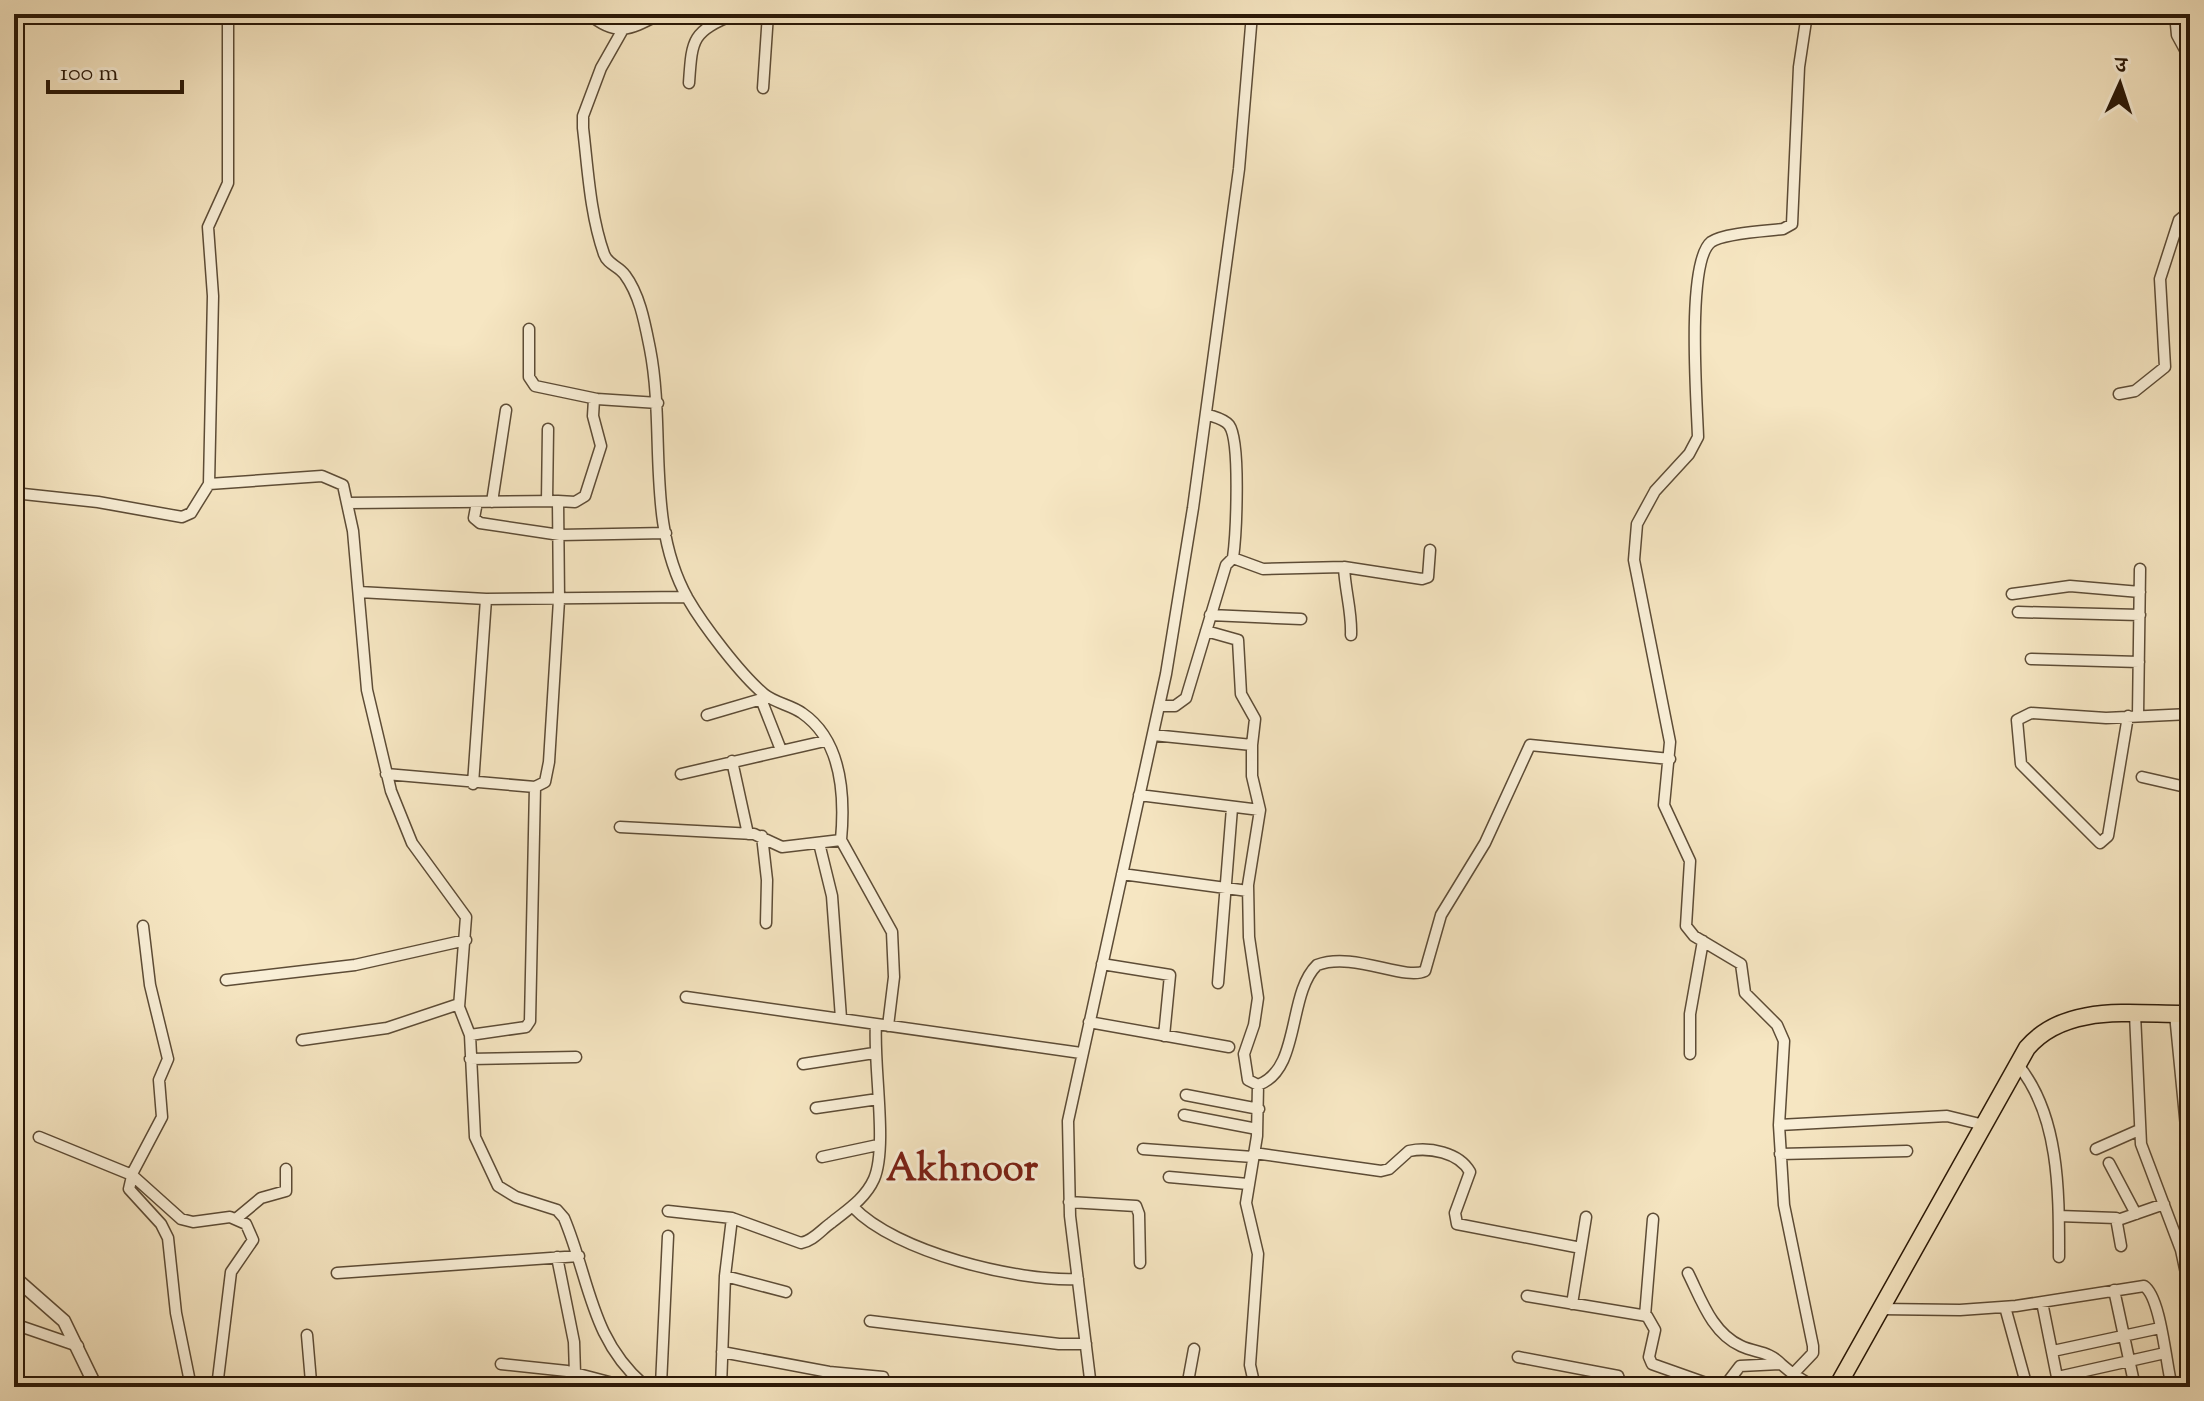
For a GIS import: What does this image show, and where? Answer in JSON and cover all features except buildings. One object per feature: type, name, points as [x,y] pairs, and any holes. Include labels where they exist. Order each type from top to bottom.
[{"type":"main road","points":[[1837,1387],[2018,1065],[2041,1032],[2064,1019],[2183,1014]]},
{"type":"street","points":[[14,493],[98,502],[182,517],[191,513],[209,484],[213,296],[208,227],[228,183],[228,14]]},
{"type":"street","points":[[589,14],[612,27],[660,14]]},
{"type":"street","points":[[689,83],[697,35],[709,25],[735,14]]},
{"type":"street","points":[[763,88],[768,14]]},
{"type":"street","points":[[1091,1387],[1069,1202],[1068,1121],[1159,706],[1206,414],[1239,169],[1252,14]]},
{"type":"street","points":[[1793,1374],[1813,1353],[1813,1346],[1784,1205],[1779,1125],[1784,1058],[1777,1025],[1745,993],[1741,964],[1703,941],[1686,926],[1690,861],[1664,805],[1670,759],[1657,672],[1636,588],[1633,541],[1637,524],[1655,491],[1689,454],[1698,437],[1696,301],[1703,251],[1715,239],[1783,229],[1792,224],[1799,67],[1807,14]]},
{"type":"street","points":[[2175,14],[2177,35],[2190,59]]},
{"type":"street","points":[[612,27],[583,116],[583,128],[593,211],[604,255],[626,275],[640,304],[658,403],[659,486],[666,533],[687,597],[765,698],[781,750]]},
{"type":"street","points":[[2119,394],[2135,391],[2165,367],[2160,279],[2179,220],[2190,211]]},
{"type":"street","points":[[529,329],[532,384],[594,399],[658,403]]},
{"type":"street","points":[[348,503],[575,502],[585,496],[601,446],[593,416],[594,399]]},
{"type":"street","points":[[492,502],[506,410]]},
{"type":"street","points":[[1159,706],[1175,706],[1186,698],[1226,565],[1233,558],[1236,507],[1232,432],[1225,421],[1206,414]]},
{"type":"street","points":[[386,774],[473,784],[535,787],[545,782],[549,762],[559,600],[560,535],[553,501],[548,429]]},
{"type":"street","points":[[209,484],[322,476],[343,485],[359,592],[367,690],[386,774],[406,833],[464,912],[466,940],[459,1004],[470,1035],[472,1120],[488,1171],[505,1191],[561,1213],[579,1256],[603,1337],[628,1371],[644,1386],[673,1387]]},
{"type":"street","points":[[477,502],[474,518],[480,523],[560,535],[666,533]]},
{"type":"street","points":[[1233,558],[1263,569],[1344,567],[1426,578],[1430,550]]},
{"type":"street","points":[[1344,567],[1345,590],[1351,607],[1351,635]]},
{"type":"street","points":[[2140,569],[2139,662],[2133,716],[2108,836],[2100,843],[2026,770],[2020,759],[2015,724],[2020,717],[2031,713],[2133,716],[2190,714]]},
{"type":"street","points":[[2012,594],[2070,586],[2140,592]]},
{"type":"street","points":[[359,592],[486,599],[687,597]]},
{"type":"street","points":[[473,784],[486,599]]},
{"type":"street","points":[[2018,612],[2140,615]]},
{"type":"street","points":[[1210,615],[1301,619]]},
{"type":"street","points":[[1206,631],[1238,640],[1241,694],[1255,719],[1252,776],[1260,810],[1248,891],[1249,937],[1258,998],[1243,1059],[1248,1080],[1258,1085]]},
{"type":"street","points":[[2031,659],[2139,662]]},
{"type":"street","points":[[707,715],[765,698],[801,712],[825,741],[843,792],[841,840],[892,932],[895,966],[892,1027]]},
{"type":"street","points":[[1153,735],[1252,745]]},
{"type":"street","points":[[681,774],[825,741]]},
{"type":"street","points":[[1258,1085],[1278,1071],[1303,988],[1317,965],[1362,962],[1416,974],[1425,971],[1441,915],[1485,843],[1530,745],[1670,759]]},
{"type":"street","points":[[732,761],[748,834]]},
{"type":"street","points":[[2142,777],[2190,788]]},
{"type":"street","points":[[470,1035],[526,1027],[530,1021],[535,787]]},
{"type":"street","points":[[1139,795],[1260,810]]},
{"type":"street","points":[[1218,983],[1223,888],[1232,808]]},
{"type":"street","points":[[620,827],[748,834],[762,836],[782,847],[841,840]]},
{"type":"street","points":[[762,836],[767,880],[766,923]]},
{"type":"street","points":[[819,843],[832,896],[841,1018]]},
{"type":"street","points":[[1122,874],[1248,891]]},
{"type":"street","points":[[143,926],[144,957],[168,1059],[159,1080],[162,1117],[130,1180],[131,1194],[161,1224],[168,1238],[176,1313],[191,1387]]},
{"type":"street","points":[[226,980],[355,965],[466,940]]},
{"type":"street","points":[[1690,1054],[1690,1014],[1703,941]]},
{"type":"street","points":[[1102,964],[1170,975],[1164,1036]]},
{"type":"street","points":[[686,997],[1081,1053]]},
{"type":"street","points":[[302,1040],[387,1028],[459,1004]]},
{"type":"street","points":[[2135,1014],[2139,1130],[2148,1167],[2187,1258],[2190,1292]]},
{"type":"street","points":[[2183,1014],[2190,1168]]},
{"type":"street","points":[[1089,1022],[1229,1047]]},
{"type":"street","points":[[668,1211],[732,1218],[801,1243],[810,1241],[857,1210],[874,1180],[878,1145],[874,1053],[876,1024]]},
{"type":"street","points":[[803,1064],[874,1053]]},
{"type":"street","points":[[470,1059],[576,1057]]},
{"type":"street","points":[[2018,1065],[2036,1092],[2052,1139],[2059,1216],[2059,1257]]},
{"type":"street","points":[[1255,1387],[1250,1365],[1258,1254],[1247,1210],[1259,1109],[1258,1085]]},
{"type":"street","points":[[1186,1095],[1259,1109]]},
{"type":"street","points":[[816,1108],[878,1099]]},
{"type":"street","points":[[1184,1115],[1257,1129]]},
{"type":"street","points":[[1779,1125],[1947,1116],[1984,1125]]},
{"type":"street","points":[[2096,1149],[2139,1130]]},
{"type":"street","points":[[39,1137],[130,1180],[181,1219],[193,1222],[237,1218],[261,1198],[286,1191],[286,1169]]},
{"type":"street","points":[[822,1157],[878,1145]]},
{"type":"street","points":[[1143,1149],[1253,1155],[1381,1171],[1389,1169],[1409,1151],[1442,1152],[1460,1160],[1470,1172],[1455,1213],[1457,1224],[1581,1248]]},
{"type":"street","points":[[1780,1154],[1907,1151]]},
{"type":"street","points":[[2109,1163],[2136,1214]]},
{"type":"street","points":[[1169,1177],[1248,1184]]},
{"type":"street","points":[[1069,1202],[1136,1206],[1140,1263]]},
{"type":"street","points":[[2059,1216],[2118,1220],[2164,1204]]},
{"type":"street","points":[[857,1210],[898,1237],[943,1255],[1041,1280],[1078,1279]]},
{"type":"street","points":[[1572,1304],[1586,1217]]},
{"type":"street","points":[[217,1387],[231,1272],[253,1240],[246,1224],[237,1218]]},
{"type":"street","points":[[721,1387],[725,1276],[732,1218]]},
{"type":"street","points":[[1653,1219],[1645,1316],[1655,1330],[1649,1357],[1652,1364],[1717,1387]]},
{"type":"street","points":[[2118,1220],[2121,1246]]},
{"type":"street","points":[[661,1385],[668,1236]]},
{"type":"street","points":[[337,1273],[579,1256]]},
{"type":"street","points":[[557,1257],[575,1351],[575,1374]]},
{"type":"street","points":[[1688,1273],[1724,1335],[1738,1345],[1767,1352],[1814,1387]]},
{"type":"street","points":[[725,1276],[786,1292]]},
{"type":"street","points":[[14,1277],[53,1308],[78,1346],[96,1387]]},
{"type":"street","points":[[1880,1309],[2005,1307],[2147,1287],[2160,1328],[2172,1387]]},
{"type":"street","points":[[2114,1290],[2135,1387]]},
{"type":"street","points":[[1527,1296],[1645,1316]]},
{"type":"street","points":[[2042,1302],[2059,1382],[2165,1353]]},
{"type":"street","points":[[2005,1307],[2027,1387]]},
{"type":"street","points":[[870,1321],[1059,1344],[1086,1344]]},
{"type":"street","points":[[14,1324],[78,1346]]},
{"type":"street","points":[[2053,1351],[2160,1328]]},
{"type":"street","points":[[307,1335],[312,1367],[311,1382],[307,1387]]},
{"type":"street","points":[[1187,1387],[1194,1349]]},
{"type":"street","points":[[722,1352],[820,1371],[883,1377],[886,1387]]},
{"type":"street","points":[[1518,1357],[1618,1376],[1622,1387]]},
{"type":"street","points":[[501,1364],[575,1374],[628,1387]]},
{"type":"street","points":[[1724,1387],[1740,1366],[1781,1364]]},
{"type":"district","name":"Akhnoor","points":[[962,1167]]}]
